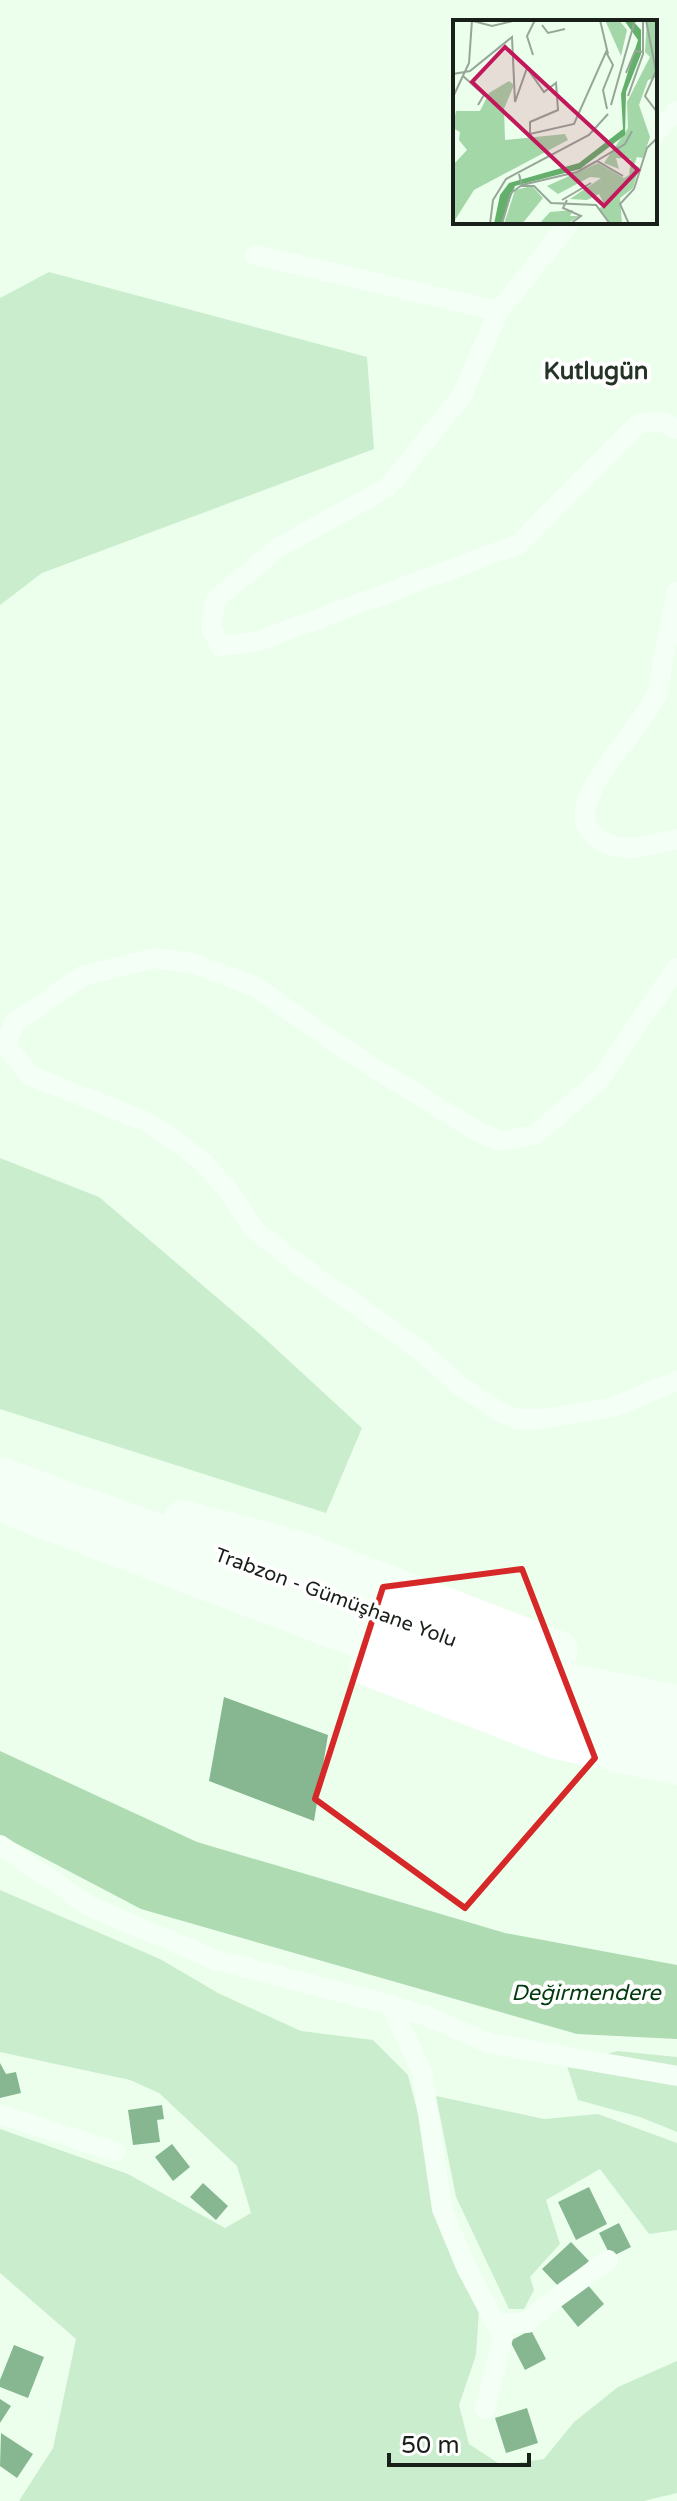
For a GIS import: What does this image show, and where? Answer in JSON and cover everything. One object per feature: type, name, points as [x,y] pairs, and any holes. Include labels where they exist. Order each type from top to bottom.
[{"type":"highway","name":"Trabzon - Gümüşhane Yolu","points":[[0,1476],[299,1550],[591,1663],[677,1681]]},
{"type":"highway","name":"Trabzon - Gümüşhane Yolu","points":[[0,1476],[574,1683],[677,1704]]},
{"type":"highway","name":"Trabzon - Gümüşhane Yolu","points":[[0,1503],[393,1652],[540,1694],[650,1730],[677,1733]]},
{"type":"highway","name":"Trabzon - Gümüşhane Yolu","points":[[60,1526],[217,1605],[401,1681],[556,1740],[677,1766]]},
{"type":"street","points":[[657,131],[677,111]]},
{"type":"street","points":[[568,224],[499,311],[461,397],[388,487],[278,548],[216,599],[211,627],[220,646],[256,642],[519,544],[639,423],[663,422],[677,429]]},
{"type":"street","points":[[255,255],[499,311]]},
{"type":"street","points":[[677,592],[656,695],[637,727],[594,783],[582,815],[587,830],[618,850],[677,839]]},
{"type":"street","points":[[677,968],[599,1080],[535,1135],[503,1141],[480,1133],[352,1054],[254,986],[192,963],[155,958],[82,976],[14,1023],[6,1046],[31,1076],[150,1123],[201,1160],[227,1189],[253,1228],[294,1261],[421,1351],[459,1385],[500,1412],[517,1419],[540,1419],[613,1407],[677,1381]]},
{"type":"street","points":[[0,1845],[89,1906],[213,1959],[391,2005],[427,2016],[488,2043],[677,2076]]},
{"type":"street","points":[[391,2005],[422,2072],[442,2209],[466,2267],[503,2337],[485,2409]]},
{"type":"street","points":[[0,2114],[116,2152]]},
{"type":"street","points":[[498,2324],[527,2323],[608,2260]]},
{"type":"highlighted area","points":[[522,1569],[595,1758],[465,1908],[315,1799],[383,1587]]},
{"type":"shaded area","points":[[49,272],[367,357],[374,449],[42,573],[0,605],[0,298]]},
{"type":"shaded area","points":[[0,1158],[99,1197],[261,1335],[362,1428],[326,1513],[0,1409]]},
{"type":"shaded area","points":[[0,1890],[160,1959],[218,1993],[301,2031],[373,2040],[408,2075],[425,2141],[479,2311],[476,2355],[459,2405],[469,2444],[501,2465],[544,2459],[574,2422],[618,2387],[677,2361],[677,2493],[644,2501],[19,2501],[53,2448],[76,2339],[0,2273],[0,2129],[128,2174],[225,2228],[251,2213],[237,2166],[159,2093],[130,2080],[0,2052]]},
{"type":"shaded area","points":[[617,2051],[677,2057],[677,2132],[640,2117],[578,2100],[567,2066]]},
{"type":"shaded area","points":[[436,2096],[544,2119],[598,2114],[677,2143],[677,2230],[649,2234],[600,2169],[546,2200],[560,2244],[530,2277],[534,2290],[524,2309],[509,2309],[456,2197]]},
{"type":"water","name":"Değirmendere","points":[[0,1751],[197,1842],[505,1933],[677,1965],[677,2039],[577,2034],[141,1909],[0,1835]]},
{"type":"building","points":[[224,1697],[328,1735],[314,1821],[209,1781]]},
{"type":"building","points":[[0,2063],[6,2074],[16,2072],[21,2093],[0,2098]]},
{"type":"building","points":[[162,2105],[164,2119],[157,2120],[160,2142],[133,2145],[128,2110]]},
{"type":"building","points":[[172,2144],[190,2167],[173,2181],[155,2157]]},
{"type":"building","points":[[203,2183],[228,2206],[216,2220],[190,2197]]},
{"type":"building","points":[[589,2187],[607,2224],[576,2240],[558,2202]]},
{"type":"building","points":[[619,2223],[631,2247],[611,2257],[599,2233]]},
{"type":"building","points":[[571,2242],[589,2261],[560,2288],[542,2269]]},
{"type":"building","points":[[587,2284],[604,2304],[578,2327],[561,2306]]},
{"type":"building","points":[[531,2330],[546,2359],[525,2370],[510,2341]]},
{"type":"building","points":[[14,2345],[44,2357],[28,2398],[0,2387]]},
{"type":"building","points":[[0,2399],[11,2406],[0,2423]]},
{"type":"building","points":[[527,2408],[538,2443],[506,2453],[495,2418]]},
{"type":"building","points":[[1,2433],[33,2454],[17,2478],[0,2466]]},
{"type":"district","name":"Kutlugün","points":[[596,371]]}]
